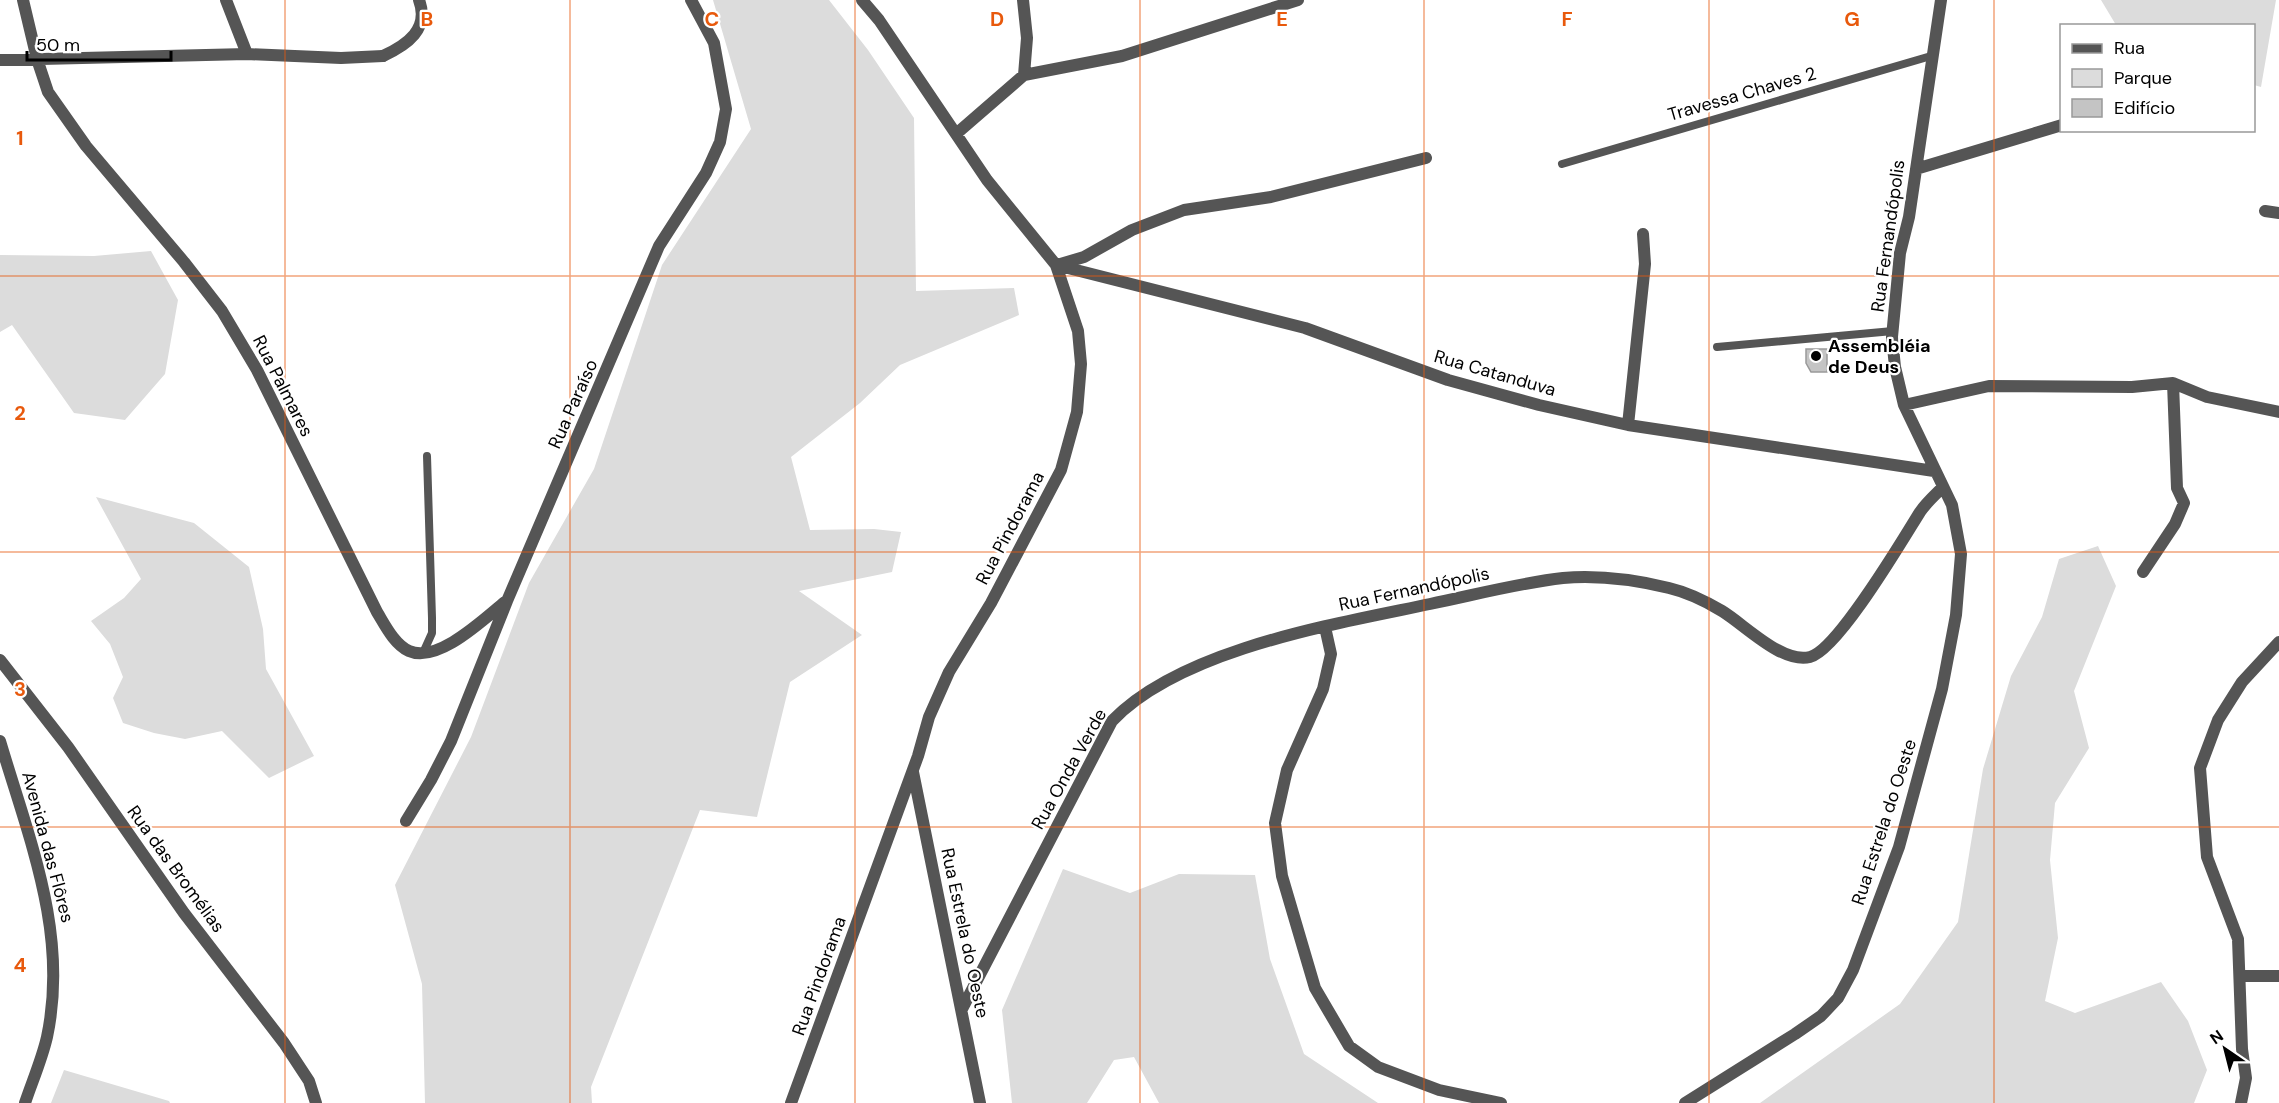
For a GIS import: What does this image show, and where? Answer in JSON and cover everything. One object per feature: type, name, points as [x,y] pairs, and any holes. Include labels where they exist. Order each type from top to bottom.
[{"type":"street","name":"Rua Palmares","points":[[23,0],[37,59],[48,92],[86,146],[184,262],[222,311],[257,370],[377,612],[394,639],[409,651],[423,653]]},
{"type":"street","points":[[226,0],[247,54]]},
{"type":"street","points":[[0,60],[247,54],[341,58],[383,56],[404,47],[418,31],[422,19],[419,0]]},
{"type":"street","name":"Rua Paraíso","points":[[406,820],[431,780],[451,741],[507,601],[659,246],[706,173],[720,142],[726,109],[714,44],[691,0]]},
{"type":"street","name":"Rua Pindorama","points":[[791,1103],[913,771],[929,717],[949,672],[991,603],[1061,470],[1077,412],[1082,364],[1078,331],[1056,265],[987,180],[879,20],[862,0]]},
{"type":"street","points":[[1023,0],[1028,38],[1024,75]]},
{"type":"street","points":[[956,134],[1024,75],[1122,56],[1298,0]]},
{"type":"street","name":"Rua Fernandópolis","points":[[1934,471],[1904,405],[1895,367],[1893,331],[1900,253],[1909,217],[1941,0]]},
{"type":"street","points":[[1916,169],[2060,125]]},
{"type":"street","points":[[1056,265],[1084,257],[1132,230],[1184,210],[1271,197],[1426,158]]},
{"type":"street","points":[[2265,212],[2279,213]]},
{"type":"street","points":[[1628,425],[1645,264],[1643,234]]},
{"type":"street","name":"Rua Catanduva","points":[[1056,265],[1294,325],[1448,380],[1628,425],[1934,471]]},
{"type":"street","points":[[2143,572],[2175,524],[2184,503],[2177,488],[2173,383]]},
{"type":"street","points":[[1904,405],[1989,386],[2132,387],[2173,383],[2207,397],[2279,412]]},
{"type":"street","name":"Rua Estrela do Oeste","points":[[1685,1103],[1821,1016],[1838,998],[1853,970],[1899,847],[1929,744],[1952,636],[1961,554],[1952,505],[1934,471]]},
{"type":"street","name":"Rua Fernandópolis","points":[[1502,1103],[1439,1090],[1378,1067],[1349,1046],[1315,988],[1282,876],[1275,823],[1287,770],[1323,689],[1330,654],[1325,627],[1555,579],[1629,580],[1672,589],[1721,610],[1783,653],[1798,658],[1810,657],[1830,644],[1901,546],[1922,510],[1943,486]]},
{"type":"street","points":[[423,653],[445,647],[507,601]]},
{"type":"street","name":"Rua Onda Verde","points":[[962,1009],[1112,721],[1130,702],[1179,675],[1240,651],[1325,627]]},
{"type":"street","points":[[2241,1103],[2246,1078],[2242,1049],[2238,939],[2207,857],[2200,768],[2218,720],[2241,682],[2279,642]]},
{"type":"street","name":"Rua das Bromélias","points":[[0,660],[68,747],[184,913],[284,1043],[309,1081],[316,1103]]},
{"type":"street","name":"Avenida das Flôres","points":[[0,741],[52,922],[54,970],[47,1038],[25,1103]]},
{"type":"street","name":"Rua Estrela do Oeste","points":[[913,771],[980,1103]]},
{"type":"street","points":[[2240,976],[2279,976]]},
{"type":"lane","name":"Travessa Chaves 2","points":[[1562,164],[1932,56]]},
{"type":"lane","points":[[1717,347],[1893,331]]},
{"type":"lane","points":[[423,653],[432,633],[427,456]]},
{"type":"green space","points":[[713,0],[829,0],[868,50],[914,118],[916,291],[1014,288],[1019,315],[900,365],[860,403],[791,457],[810,530],[874,529],[901,532],[892,572],[799,591],[862,635],[790,682],[757,817],[700,810],[591,1087],[592,1103],[425,1103],[422,984],[395,885],[471,737],[529,583],[594,469],[662,265],[751,129]]},
{"type":"green space","points":[[2101,0],[2276,0],[2261,87],[2255,85],[2255,24],[2115,24]]},
{"type":"green space","points":[[151,251],[178,300],[165,374],[125,420],[74,413],[12,325],[0,332],[0,255],[94,256]]},
{"type":"green space","points":[[96,497],[194,523],[249,567],[263,629],[266,669],[314,756],[269,778],[222,731],[185,739],[154,733],[123,723],[113,698],[123,677],[110,644],[91,621],[124,598],[141,579]]},
{"type":"green space","points":[[2098,546],[2116,586],[2074,691],[2089,748],[2055,803],[2050,860],[2058,938],[2045,1001],[2075,1013],[2161,982],[2188,1021],[2207,1070],[2194,1103],[1760,1103],[1900,1004],[1958,922],[1983,769],[2011,676],[2042,617],[2059,559]]},
{"type":"green space","points":[[1063,869],[1130,893],[1179,874],[1255,875],[1270,959],[1304,1054],[1378,1103],[1159,1103],[1134,1057],[1114,1060],[1087,1103],[1012,1103],[1002,1010]]},
{"type":"green space","points":[[64,1070],[169,1101],[170,1103],[51,1103]]},
{"type":"building","name":"Assembléia de Deus","points":[[1806,349],[1827,349],[1827,372],[1811,372],[1806,363]]},
{"type":"place","name":"Assembléia de Deus","points":[[1816,356]]}]
